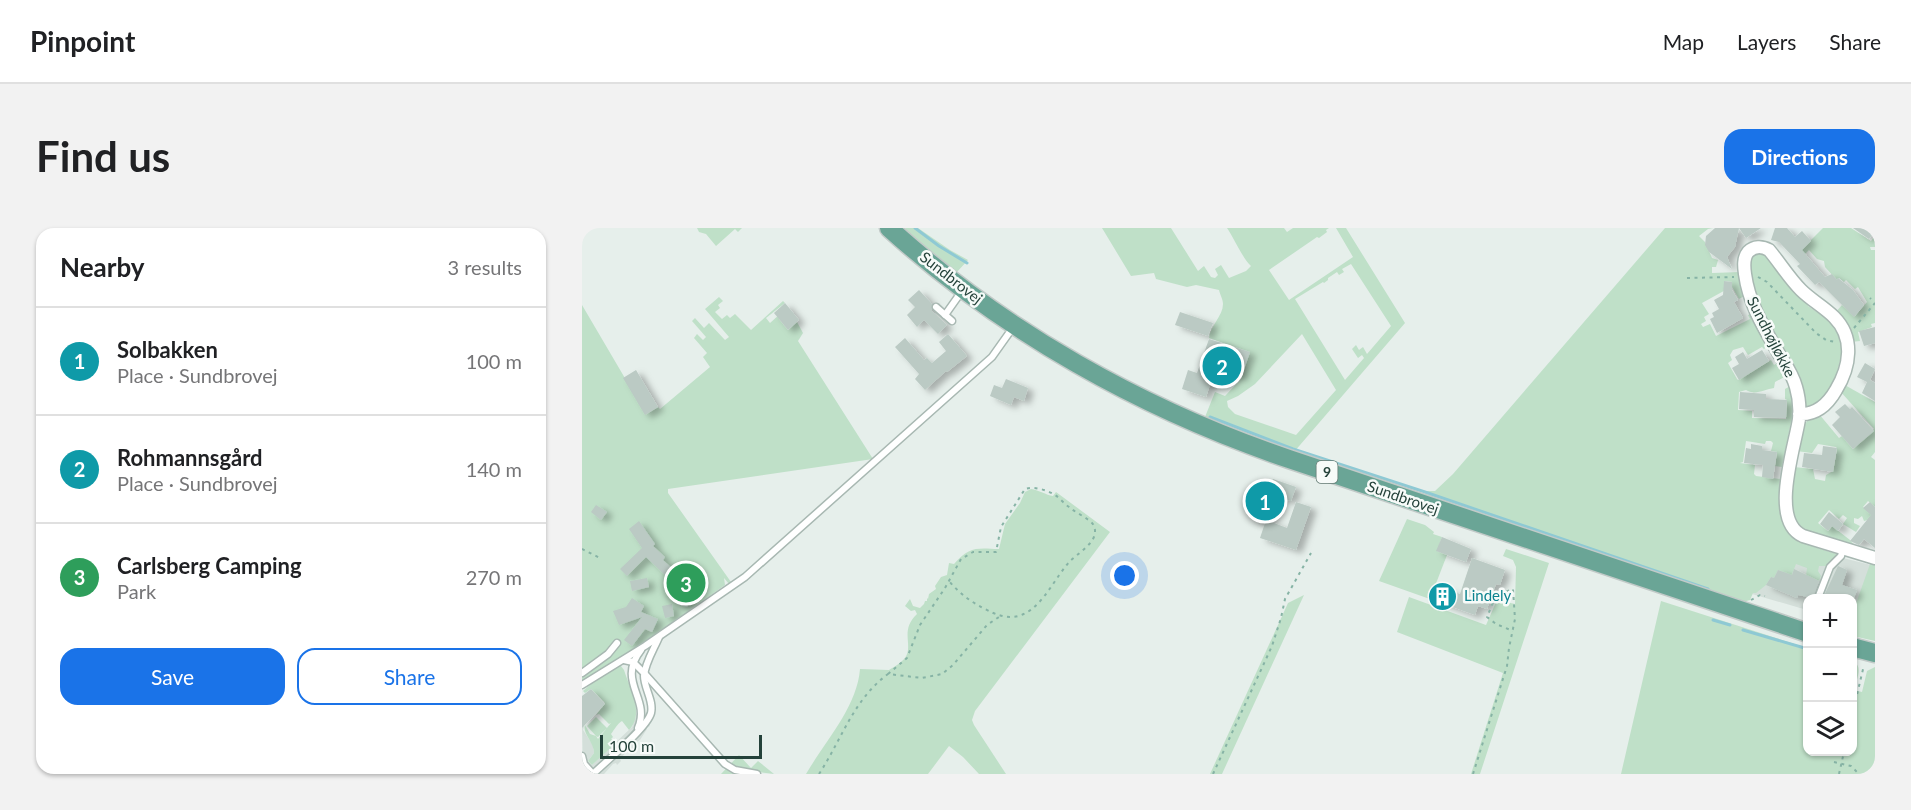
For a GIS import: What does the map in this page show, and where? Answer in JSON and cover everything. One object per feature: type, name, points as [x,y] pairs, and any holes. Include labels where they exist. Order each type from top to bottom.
[{"type":"main road","name":"Sundbrovej","points":[[889,228],[1011,331],[1169,411],[1240,442],[1803,631]]},
{"type":"main road","points":[[1857,643],[1875,646]]},
{"type":"main road","points":[[1854,648],[1870,658]]},
{"type":"street","name":"Sundhøjløkke","points":[[1846,337],[1835,318],[1801,290],[1766,248],[1754,248],[1748,252],[1744,261],[1749,295],[1757,316],[1794,380],[1798,398],[1799,414],[1789,466],[1786,512],[1788,521],[1792,529],[1800,534],[1875,558]]},
{"type":"street","points":[[1799,414],[1809,414],[1819,409],[1837,389],[1848,363],[1849,351],[1846,337]]},
{"type":"lane","points":[[945,315],[964,289]]},
{"type":"lane","points":[[936,307],[952,321]]},
{"type":"lane","points":[[582,685],[645,646],[745,577],[992,357],[1011,331]]},
{"type":"lane","points":[[1820,594],[1830,567],[1841,556],[1844,549]]},
{"type":"lane","points":[[582,756],[584,764],[593,774],[646,722],[651,710],[644,673],[659,636]]},
{"type":"lane","points":[[582,674],[608,654],[617,643]]},
{"type":"lane","points":[[635,733],[642,714],[631,677],[633,662],[645,646]]},
{"type":"lane","points":[[620,661],[633,662],[725,764],[735,770],[757,774]]},
{"type":"path","points":[[1687,278],[1758,277],[1767,282],[1821,337],[1836,342],[1846,337],[1875,303]]},
{"type":"path","points":[[819,774],[855,707],[871,688],[907,658],[920,625],[961,559],[977,551],[996,552],[1001,526],[1025,489],[1034,487],[1054,494],[1092,524],[1095,531],[1094,538],[1068,564],[1030,611],[1012,617],[999,617],[968,599],[949,581]]},
{"type":"path","points":[[582,549],[600,558]]},
{"type":"path","points":[[1213,774],[1272,646],[1285,599],[1311,553]]},
{"type":"path","points":[[1473,774],[1508,666],[1508,653],[1513,631],[1515,614],[1513,589],[1496,595],[1487,617],[1496,624],[1513,631]]},
{"type":"path","points":[[1746,603],[1758,596],[1765,596]]},
{"type":"path","points":[[888,674],[922,678],[942,674],[950,668],[987,625],[999,617]]},
{"type":"path","points":[[1856,702],[1870,658]]},
{"type":"path","points":[[1839,774],[1843,756]]},
{"type":"path","points":[[1834,762],[1851,766],[1858,774]]},
{"type":"shaded area","points":[[1827,554],[1871,565],[1857,605],[1857,594],[1803,594],[1803,609],[1752,594],[1773,570]]},
{"type":"shaded area","points":[[637,713],[650,726],[645,728],[647,729],[632,750],[627,751],[617,765],[613,764],[604,774],[583,774],[582,723],[583,730],[593,745],[594,753],[588,761],[592,765],[632,727]]},
{"type":"green space","points":[[697,228],[742,228],[738,232],[735,229],[716,246],[706,234],[699,232]]},
{"type":"green space","points":[[905,228],[918,228],[968,260],[956,273],[907,233]]},
{"type":"green space","points":[[1102,228],[1171,228],[1198,271],[1204,266],[1211,277],[1215,278],[1218,275],[1215,269],[1221,265],[1229,278],[1246,271],[1251,266],[1227,228],[1284,228],[1287,232],[1293,228],[1329,228],[1319,238],[1317,237],[1269,270],[1289,300],[1353,257],[1336,228],[1346,228],[1405,323],[1294,452],[1205,417],[1215,392],[1225,396],[1241,379],[1249,352],[1209,338],[1222,308],[1223,302],[1219,290],[1196,285],[1187,287],[1156,279],[1154,273],[1131,276]],"holes":[[[1351,264],[1391,326],[1367,354],[1363,347],[1359,350],[1356,345],[1352,349],[1358,358],[1362,355],[1364,358],[1345,380],[1295,299],[1324,283],[1337,272],[1339,275],[1344,272],[1342,269]],[[1302,334],[1336,390],[1296,435],[1235,414],[1228,407],[1227,401],[1255,384]]]},
{"type":"green space","points":[[1665,228],[1713,228],[1699,236],[1705,242],[1712,258],[1718,260],[1716,267],[1712,267],[1712,273],[1741,272],[1746,295],[1739,299],[1732,287],[1732,282],[1724,281],[1724,287],[1731,287],[1702,303],[1709,314],[1704,317],[1706,321],[1701,324],[1703,327],[1710,324],[1716,336],[1750,319],[1748,315],[1752,313],[1770,345],[1748,355],[1743,347],[1733,350],[1730,355],[1732,360],[1728,363],[1737,379],[1771,360],[1774,365],[1780,361],[1788,375],[1775,382],[1774,388],[1756,392],[1746,390],[1739,392],[1738,410],[1752,411],[1752,418],[1786,419],[1785,389],[1792,385],[1794,422],[1791,422],[1782,467],[1775,466],[1777,452],[1771,451],[1773,443],[1771,441],[1766,441],[1765,444],[1746,441],[1743,462],[1740,463],[1755,465],[1754,474],[1756,476],[1781,479],[1781,513],[1783,524],[1788,532],[1805,544],[1837,554],[1827,566],[1819,566],[1818,571],[1821,576],[1819,581],[1806,576],[1807,568],[1796,564],[1791,577],[1778,570],[1774,578],[1771,577],[1766,585],[1753,593],[1750,600],[1743,602],[1424,495],[1426,491],[1435,491],[1453,474]]},
{"type":"green space","points":[[1823,228],[1851,228],[1871,241],[1875,236],[1875,247],[1870,247],[1871,250],[1875,250],[1875,323],[1871,324],[1872,327],[1858,332],[1860,341],[1851,342],[1835,313],[1842,305],[1855,316],[1867,302],[1858,287],[1855,289],[1846,280],[1844,282],[1839,278],[1837,280],[1825,267],[1824,261],[1817,259],[1809,250],[1800,259],[1797,254]]},
{"type":"green space","points":[[1762,252],[1807,300],[1808,306],[1821,315],[1825,314],[1834,322],[1844,345],[1837,381],[1827,397],[1808,410],[1804,407],[1793,369],[1794,364],[1782,350],[1755,302],[1748,260],[1753,253]]},
{"type":"green space","points":[[719,297],[723,301],[715,312],[722,319],[727,315],[730,318],[735,314],[751,330],[783,301],[785,303],[766,318],[770,323],[780,314],[779,319],[788,330],[797,322],[803,333],[798,341],[873,459],[668,489],[668,493],[731,582],[729,584],[724,578],[725,585],[643,643],[582,682],[582,305],[646,414],[658,407],[660,409],[710,367],[703,357],[707,353],[694,338],[697,334],[703,340],[706,337],[692,321],[695,318],[704,328],[709,323],[725,340],[729,337],[705,309]]},
{"type":"green space","points":[[1843,384],[1875,402],[1875,452],[1871,457],[1875,460],[1875,507],[1868,501],[1863,507],[1875,518],[1864,521],[1862,516],[1858,519],[1854,518],[1854,523],[1860,526],[1856,532],[1843,524],[1847,518],[1843,515],[1839,519],[1829,510],[1818,523],[1828,531],[1832,526],[1856,547],[1800,528],[1792,517],[1794,467],[1813,469],[1815,479],[1825,481],[1826,475],[1833,471],[1837,449],[1818,444],[1812,453],[1796,451],[1803,423],[1807,422],[1806,418],[1819,414],[1839,438],[1842,436],[1853,449],[1874,429],[1840,391]]},
{"type":"green space","points":[[1031,489],[1053,496],[1056,492],[1110,532],[975,711],[972,720],[974,725],[1006,774],[979,774],[949,746],[928,774],[806,774],[847,710],[858,683],[860,669],[889,670],[905,658],[909,626],[917,614],[915,610],[911,611],[905,606],[910,599],[913,606],[920,608],[927,601],[929,594],[936,589],[935,586],[941,577],[947,575],[949,563],[954,564],[969,551],[999,549],[1005,524],[1025,492]]},
{"type":"green space","points":[[1407,519],[1425,525],[1434,532],[1433,534],[1442,537],[1437,551],[1447,555],[1435,586],[1432,585],[1427,598],[1379,581]]},
{"type":"green space","points":[[1506,549],[1549,563],[1480,774],[1471,774],[1503,673],[1397,632],[1409,597],[1486,625],[1497,600],[1515,604],[1516,567],[1513,560],[1503,556]]},
{"type":"green space","points":[[1870,564],[1875,565],[1875,641],[1857,637],[1857,601]]},
{"type":"green space","points":[[1304,595],[1222,774],[1210,774],[1288,603]]},
{"type":"green space","points":[[1661,601],[1803,647],[1803,756],[1857,756],[1857,691],[1862,692],[1867,671],[1875,667],[1875,774],[1621,774]]},
{"type":"green space","points":[[617,666],[621,666],[635,701],[634,723],[629,730],[622,721],[619,723],[611,734],[613,737],[611,739],[617,742],[592,765],[588,761],[594,753],[585,725],[590,734],[598,739],[611,723],[609,724],[599,714],[596,715],[605,703],[591,689],[585,693],[583,691],[598,678]]},
{"type":"green space","points":[[596,717],[607,728],[598,737],[587,726]]},
{"type":"green space","points":[[739,755],[751,768],[758,761],[774,774],[759,772],[756,774],[721,774]]},
{"type":"building","points":[[1715,228],[1739,228],[1735,247],[1727,257],[1732,269],[1709,252],[1705,245],[1706,236]]},
{"type":"building","points":[[1739,228],[1761,228],[1746,238]]},
{"type":"building","points":[[1775,228],[1787,228],[1795,237],[1802,231],[1811,241],[1802,250],[1825,277],[1832,274],[1837,280],[1838,278],[1853,290],[1864,305],[1854,317],[1819,282],[1815,285],[1797,266],[1800,264],[1779,242],[1771,240]]},
{"type":"building","points":[[1853,228],[1875,228],[1875,231],[1869,239]]},
{"type":"building","points":[[1724,281],[1732,282],[1732,290],[1738,300],[1734,302],[1743,318],[1717,333],[1710,319],[1714,317],[1712,313],[1719,309],[1714,300],[1723,295]]},
{"type":"building","points":[[919,290],[932,304],[932,311],[947,325],[938,334],[924,320],[917,327],[907,315],[915,307],[908,300]]},
{"type":"building","points":[[785,303],[799,320],[788,330],[774,313]]},
{"type":"building","points":[[1180,312],[1213,323],[1208,336],[1175,325]]},
{"type":"building","points":[[1875,327],[1875,343],[1864,346],[1859,331]]},
{"type":"building","points":[[948,334],[967,356],[925,390],[915,379],[919,374],[895,347],[905,338],[924,360],[927,358],[932,363],[946,351],[939,342]]},
{"type":"building","points":[[1209,339],[1250,352],[1241,378],[1215,369],[1206,397],[1182,389],[1188,370],[1197,373]]},
{"type":"building","points":[[1762,350],[1769,361],[1739,380],[1732,368],[1739,364],[1735,357],[1743,352],[1747,359]]},
{"type":"building","points":[[1865,363],[1875,369],[1870,380],[1875,383],[1875,401],[1862,393],[1867,382],[1857,377]]},
{"type":"building","points":[[636,370],[658,407],[645,415],[623,378]]},
{"type":"building","points":[[1006,379],[1028,388],[1024,401],[1014,397],[1011,405],[990,396],[994,385],[1002,388]]},
{"type":"building","points":[[1740,392],[1766,394],[1766,399],[1787,400],[1786,418],[1754,417],[1754,410],[1739,409]]},
{"type":"building","points":[[1845,404],[1850,409],[1852,407],[1874,431],[1853,449],[1832,425],[1840,417],[1835,412]]},
{"type":"building","points":[[1751,444],[1762,446],[1762,450],[1777,452],[1773,479],[1762,477],[1763,465],[1744,463],[1746,448],[1751,449]]},
{"type":"building","points":[[1823,446],[1837,448],[1833,472],[1802,467],[1804,453],[1822,455]]},
{"type":"building","points":[[1273,479],[1296,487],[1291,501],[1268,494]]},
{"type":"building","points":[[1259,497],[1272,502],[1265,523],[1252,518]]},
{"type":"building","points":[[1296,502],[1311,507],[1296,550],[1260,538],[1266,520],[1287,528]]},
{"type":"building","points":[[1870,502],[1875,507],[1875,548],[1864,539],[1859,545],[1850,541],[1871,515],[1863,508]]},
{"type":"building","points":[[596,505],[607,512],[601,520],[591,512]]},
{"type":"building","points":[[1829,512],[1843,524],[1838,531],[1832,526],[1828,531],[1820,524]]},
{"type":"building","points":[[639,521],[655,544],[653,546],[665,557],[663,560],[676,572],[669,579],[646,557],[627,576],[620,569],[642,548],[629,529]]},
{"type":"building","points":[[1442,537],[1471,549],[1466,562],[1436,551]]},
{"type":"building","points":[[1472,558],[1505,570],[1500,585],[1496,584],[1487,609],[1478,606],[1475,615],[1427,598],[1432,585],[1460,594]]},
{"type":"building","points":[[1838,566],[1847,570],[1842,585],[1857,590],[1856,594],[1825,594]]},
{"type":"building","points":[[1794,569],[1819,581],[1814,594],[1798,595],[1797,598],[1766,585],[1771,577],[1774,578],[1778,570],[1792,575]]},
{"type":"building","points":[[647,578],[649,587],[632,591],[630,581]]},
{"type":"building","points":[[680,592],[691,595],[687,607],[677,604]]},
{"type":"building","points":[[632,598],[644,606],[641,612],[658,619],[652,632],[645,629],[632,646],[624,640],[642,617],[619,625],[613,611],[626,607]]},
{"type":"building","points":[[672,604],[674,616],[665,618],[662,606]]},
{"type":"building","points":[[591,689],[605,704],[582,728],[582,696]]},
{"type":"waterway","points":[[915,228],[967,263]]},
{"type":"waterway","points":[[1210,417],[1293,449],[1708,589]]},
{"type":"waterway","points":[[1713,620],[1730,625]]},
{"type":"waterway","points":[[1743,630],[1805,648]]},
{"type":"place","name":"Rohmannsgård","points":[[1222,366]]},
{"type":"place","name":"Solbakken","points":[[1265,501]]},
{"type":"place","name":"Carlsberg Camping","points":[[686,583]]},
{"type":"place","name":"Lindely","points":[[1443,596]]}]
